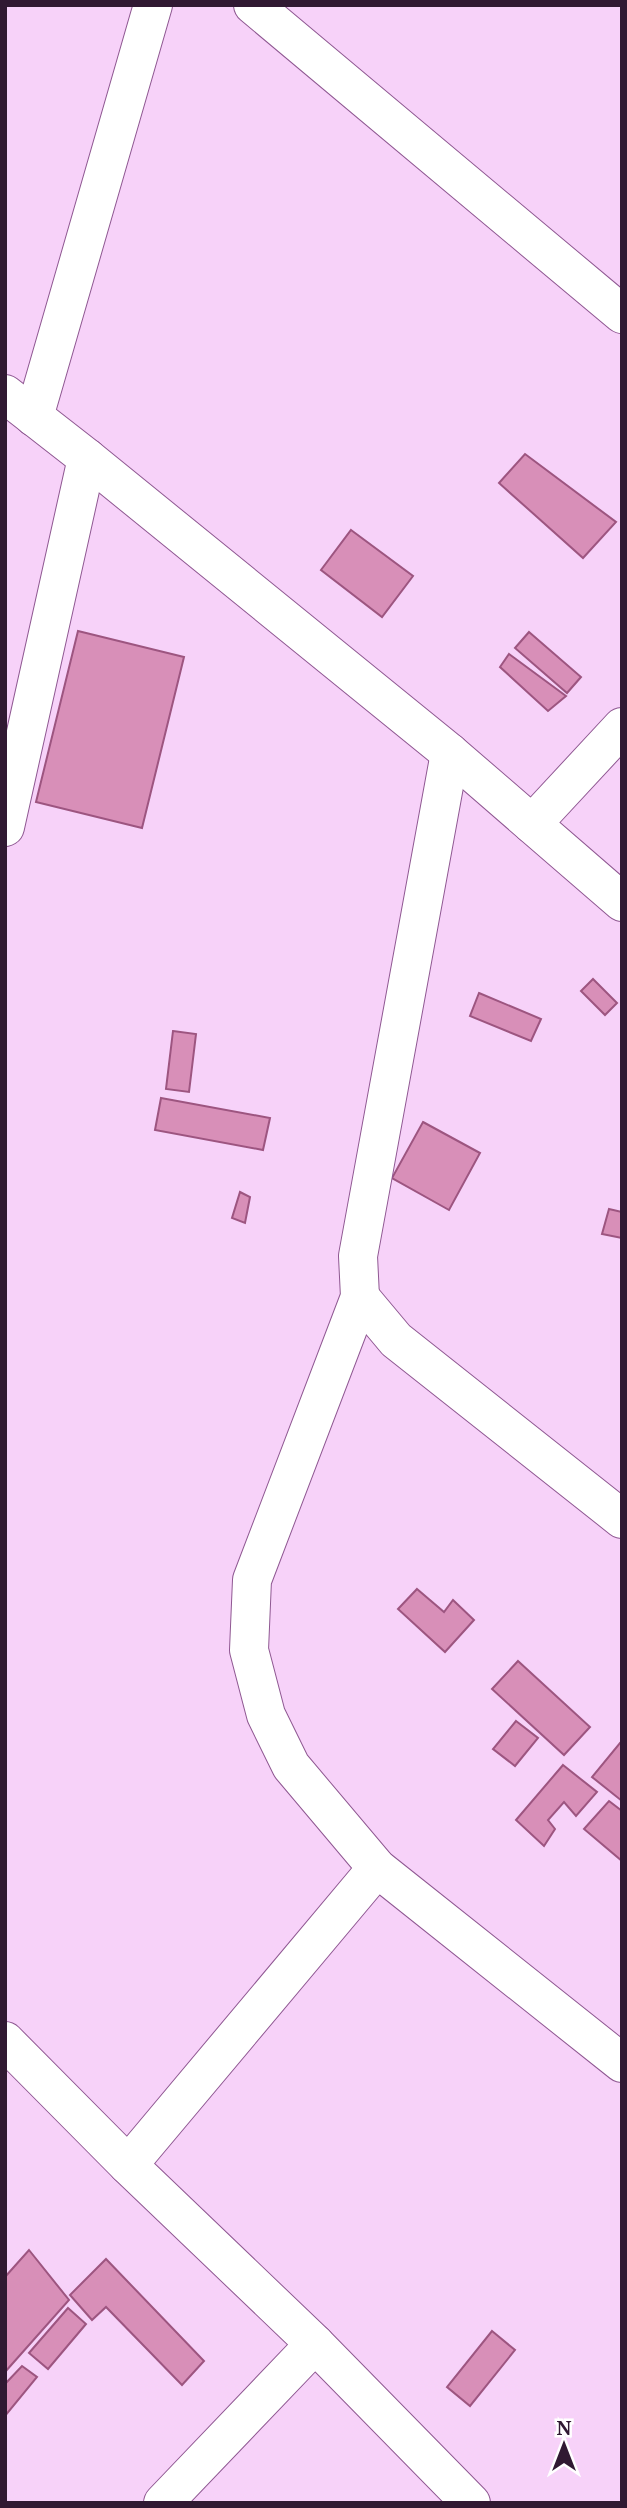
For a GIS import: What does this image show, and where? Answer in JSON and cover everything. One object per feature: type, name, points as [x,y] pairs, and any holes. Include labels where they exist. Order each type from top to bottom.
[{"type":"street","points":[[152,5],[20,405],[450,753],[622,902]]},
{"type":"street","points":[[253,5],[622,314]]},
{"type":"street","points":[[5,827],[87,458]]},
{"type":"street","points":[[532,824],[622,727]]},
{"type":"street","points":[[450,753],[358,1256],[360,1297],[252,1580],[249,1650],[267,1715],[290,1766],[377,1868],[621,2061]]},
{"type":"street","points":[[360,1297],[396,1340],[622,1519]]},
{"type":"street","points":[[128,2165],[377,1868]]},
{"type":"street","points":[[5,2041],[128,2165],[315,2344],[471,2503]]},
{"type":"street","points":[[163,2503],[315,2344]]},
{"type":"building","points":[[525,454],[616,522],[583,558],[499,483]]},
{"type":"building","points":[[351,530],[413,576],[382,617],[321,570]]},
{"type":"building","points":[[78,631],[184,657],[142,828],[36,802]]},
{"type":"building","points":[[529,632],[581,677],[567,693],[515,648]]},
{"type":"building","points":[[509,654],[566,696],[548,711],[500,667]]},
{"type":"building","points":[[593,979],[617,1003],[605,1015],[581,991]]},
{"type":"building","points":[[479,993],[541,1019],[531,1041],[470,1016]]},
{"type":"building","points":[[173,1031],[196,1034],[189,1092],[166,1089]]},
{"type":"building","points":[[161,1098],[270,1118],[263,1150],[155,1130]]},
{"type":"building","points":[[423,1122],[480,1153],[449,1210],[392,1178]]},
{"type":"building","points":[[240,1192],[250,1197],[245,1223],[232,1218]]},
{"type":"building","points":[[609,1209],[622,1212],[622,1238],[602,1234]]},
{"type":"building","points":[[417,1589],[444,1612],[453,1600],[474,1620],[445,1652],[398,1609]]},
{"type":"building","points":[[518,1661],[590,1727],[564,1755],[492,1689]]},
{"type":"building","points":[[516,1721],[538,1738],[515,1766],[493,1749]]},
{"type":"building","points":[[620,1743],[622,1744],[622,1801],[592,1777]]},
{"type":"building","points":[[563,1765],[597,1792],[576,1816],[564,1802],[548,1820],[555,1829],[544,1846],[516,1820]]},
{"type":"building","points":[[609,1801],[622,1811],[622,1861],[584,1829]]},
{"type":"building","points":[[29,2250],[69,2300],[5,2372],[5,2277]]},
{"type":"building","points":[[106,2259],[204,2361],[182,2385],[106,2307],[92,2320],[70,2295]]},
{"type":"building","points":[[68,2308],[86,2324],[48,2369],[29,2353]]},
{"type":"building","points":[[492,2331],[515,2350],[470,2406],[447,2387]]},
{"type":"building","points":[[22,2366],[37,2377],[5,2416],[5,2384]]}]
